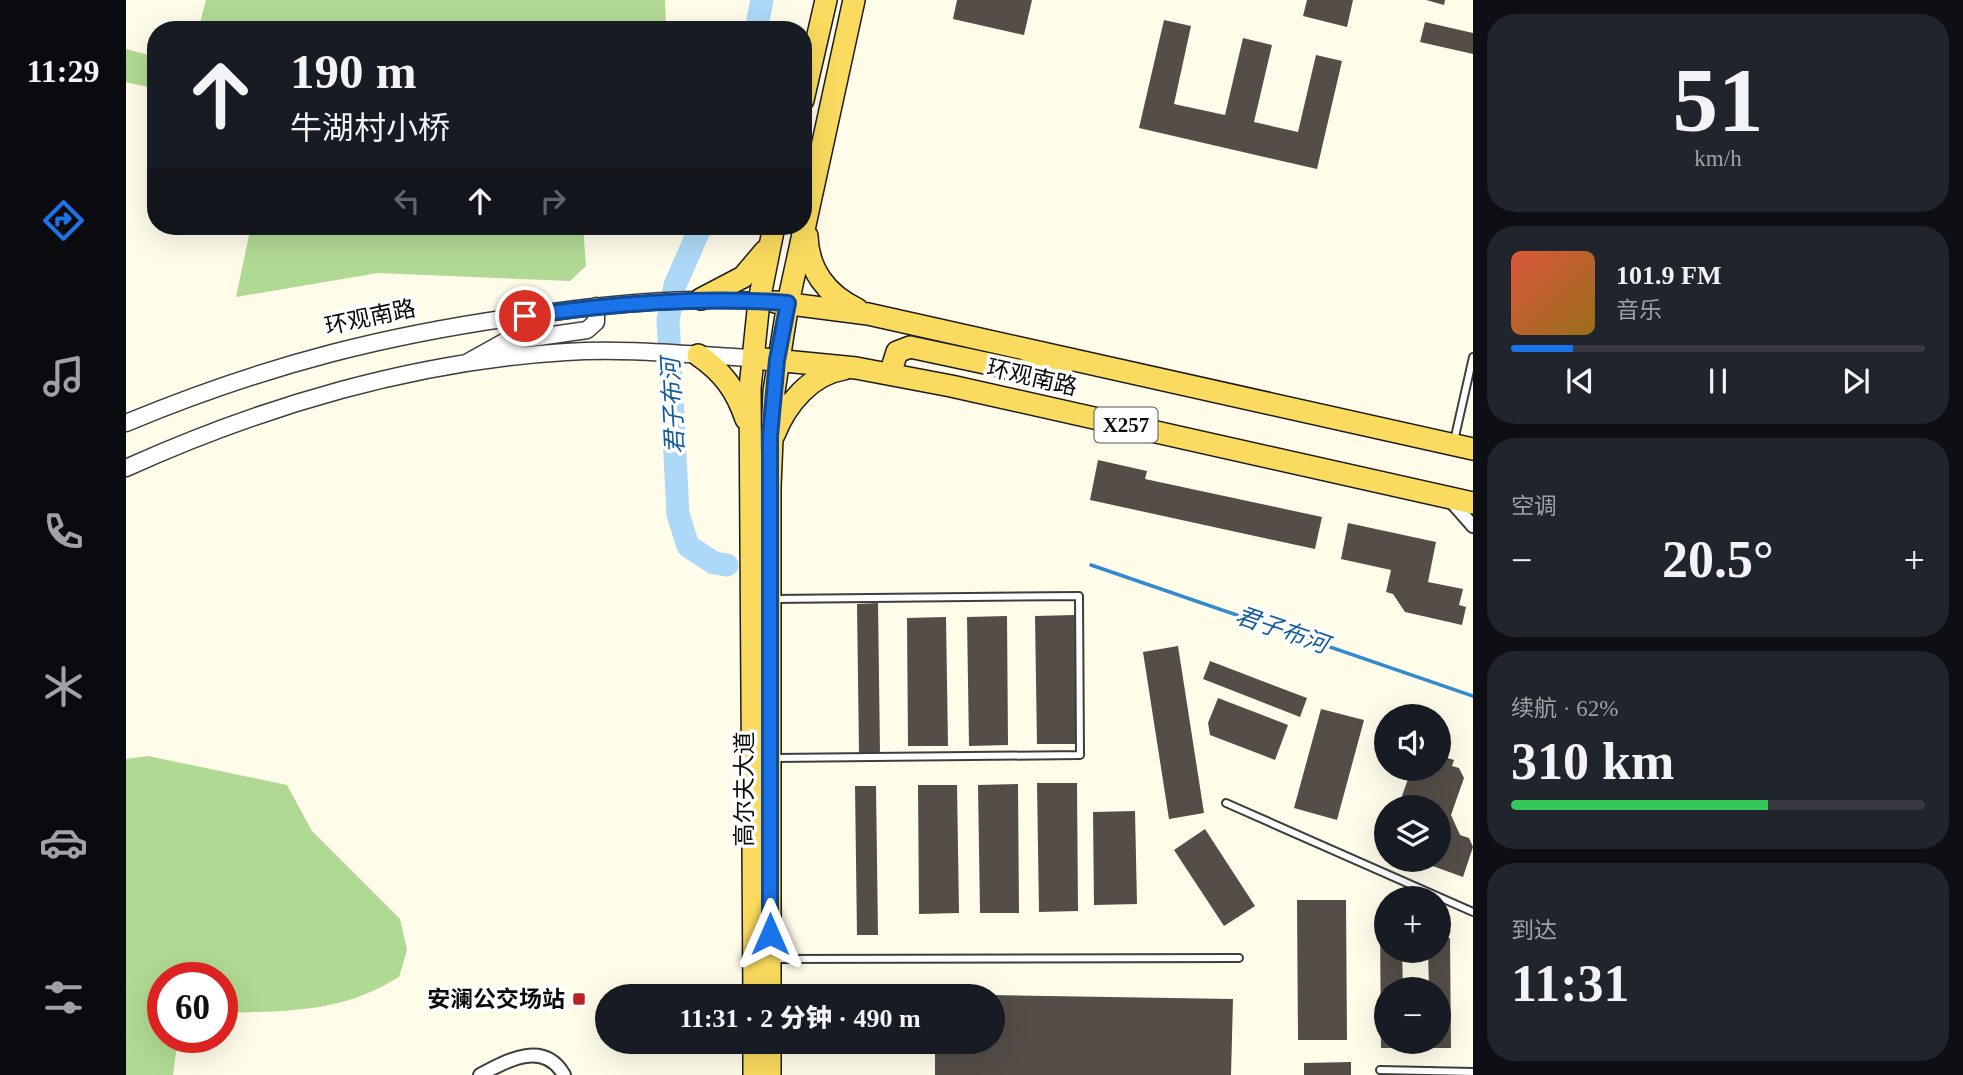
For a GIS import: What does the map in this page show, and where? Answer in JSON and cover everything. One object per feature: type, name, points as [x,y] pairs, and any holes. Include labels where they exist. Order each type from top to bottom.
[{"type":"main road","points":[[812,62],[827,0]]},
{"type":"main road","points":[[812,194],[854,0]]},
{"type":"main road","points":[[701,299],[743,277],[764,253],[771,235]]},
{"type":"main road","points":[[764,589],[760,448],[751,358],[772,235]]},
{"type":"main road","points":[[760,448],[803,235]]},
{"type":"main road","points":[[807,235],[815,271],[833,295],[868,314]]},
{"type":"main road","name":"环观南路","points":[[759,301],[868,314],[1463,447]]},
{"type":"main road","points":[[890,374],[893,358],[903,348],[1018,370],[1032,370],[1073,360]]},
{"type":"main road","points":[[698,355],[723,374],[734,388],[748,426],[760,448]]},
{"type":"main road","name":"环观南路","points":[[751,358],[852,367],[890,374],[1473,503]]},
{"type":"main road","points":[[760,448],[801,393],[824,374],[852,367]]},
{"type":"main road","name":"高尔夫大道","points":[[764,589],[770,758],[770,984]]},
{"type":"main road","name":"高尔夫大道","points":[[754,984],[764,589]]},
{"type":"main road","points":[[754,1054],[754,1075]]},
{"type":"main road","points":[[770,1054],[770,1075]]},
{"type":"street","name":"环观南路","points":[[126,423],[257,373],[340,349],[443,328],[635,302],[701,299],[759,301]]},
{"type":"street","points":[[126,468],[229,425],[313,398],[460,367],[504,342],[587,330],[596,321],[596,306]]},
{"type":"street","name":"环观南路","points":[[460,367],[565,352],[634,352],[751,358]]},
{"type":"street","points":[[1445,496],[1473,526]]},
{"type":"street","points":[[481,1075],[513,1058],[531,1055],[546,1057],[557,1063],[564,1075]]},
{"type":"lane","points":[[1463,447],[1473,357]]},
{"type":"lane","points":[[764,589],[1079,596],[1080,755],[770,758]]},
{"type":"lane","points":[[1226,803],[1473,912]]},
{"type":"lane","points":[[770,959],[1240,958]]},
{"type":"lane","points":[[1380,1070],[1473,1073]]},
{"type":"green space","points":[[206,0],[665,0],[666,21],[200,21]]},
{"type":"green space","points":[[126,49],[147,55],[147,87],[126,82]]},
{"type":"green space","points":[[249,235],[584,235],[586,266],[570,281],[378,273],[236,297]]},
{"type":"green space","points":[[148,756],[287,785],[312,831],[400,919],[407,950],[399,977],[356,998],[335,1004],[292,1010],[238,1012],[238,962],[147,962],[147,1053],[176,1053],[173,1075],[126,1075],[126,759]]},
{"type":"building","points":[[957,0],[1032,0],[1024,35],[953,19]]},
{"type":"building","points":[[1307,0],[1353,0],[1347,27],[1303,16]]},
{"type":"building","points":[[1426,0],[1445,0],[1444,5]]},
{"type":"building","points":[[1164,20],[1191,26],[1174,104],[1225,115],[1243,38],[1272,45],[1254,122],[1298,132],[1316,55],[1342,61],[1317,169],[1139,128]]},
{"type":"building","points":[[1425,22],[1473,33],[1473,54],[1420,42]]},
{"type":"building","points":[[1098,460],[1147,471],[1145,479],[1322,517],[1315,549],[1090,500]]},
{"type":"building","points":[[1348,523],[1436,542],[1428,582],[1463,589],[1459,605],[1466,607],[1462,625],[1405,612],[1393,594],[1386,592],[1391,570],[1341,559]]},
{"type":"building","points":[[878,603],[880,753],[859,753],[857,604]]},
{"type":"building","points":[[1075,615],[1076,744],[1037,744],[1035,616]]},
{"type":"building","points":[[1007,616],[1008,745],[969,746],[967,617]]},
{"type":"building","points":[[946,617],[948,746],[908,746],[907,618]]},
{"type":"building","points":[[1178,646],[1204,813],[1169,819],[1143,652]]},
{"type":"building","points":[[1210,661],[1307,698],[1300,717],[1203,679]]},
{"type":"building","points":[[1218,698],[1288,725],[1275,760],[1210,735],[1208,723]]},
{"type":"building","points":[[1321,709],[1364,720],[1337,820],[1294,808]]},
{"type":"building","points":[[1451,759],[1454,760],[1452,766],[1459,768],[1464,778],[1451,815],[1451,795],[1402,795],[1407,781],[1451,781]]},
{"type":"building","points":[[1037,783],[1077,783],[1078,911],[1039,912]]},
{"type":"building","points":[[1018,784],[1019,913],[980,913],[978,785]]},
{"type":"building","points":[[918,785],[957,785],[959,913],[919,914]]},
{"type":"building","points":[[855,786],[876,786],[878,935],[857,935]]},
{"type":"building","points":[[1135,811],[1137,904],[1094,905],[1093,812]]},
{"type":"building","points":[[1451,815],[1460,835],[1469,838],[1473,847],[1463,877],[1449,872]]},
{"type":"building","points":[[1205,829],[1255,906],[1224,926],[1174,850]]},
{"type":"building","points":[[1297,900],[1346,900],[1347,1040],[1298,1040]]},
{"type":"building","points":[[1380,963],[1402,963],[1403,977],[1380,977]]},
{"type":"building","points":[[1428,963],[1450,963],[1450,977],[1429,977]]},
{"type":"building","points":[[1005,995],[1233,999],[1231,1075],[935,1075],[935,1054],[1005,1054]]},
{"type":"building","points":[[1351,1062],[1351,1075],[1304,1075],[1304,1063]]},
{"type":"waterway","name":"君子布河","points":[[758,21],[762,0]]},
{"type":"waterway","name":"君子布河","points":[[697,235],[675,285],[668,320],[678,514],[688,546],[714,563],[727,565]]},
{"type":"waterway","name":"君子布河","points":[[1091,565],[1473,696]]},
{"type":"place","name":"安澜公交场站","points":[[579,999]]},
{"type":"route","points":[[525,316],[635,302],[701,299],[788,303],[777,360],[770,436],[770,934]]}]
